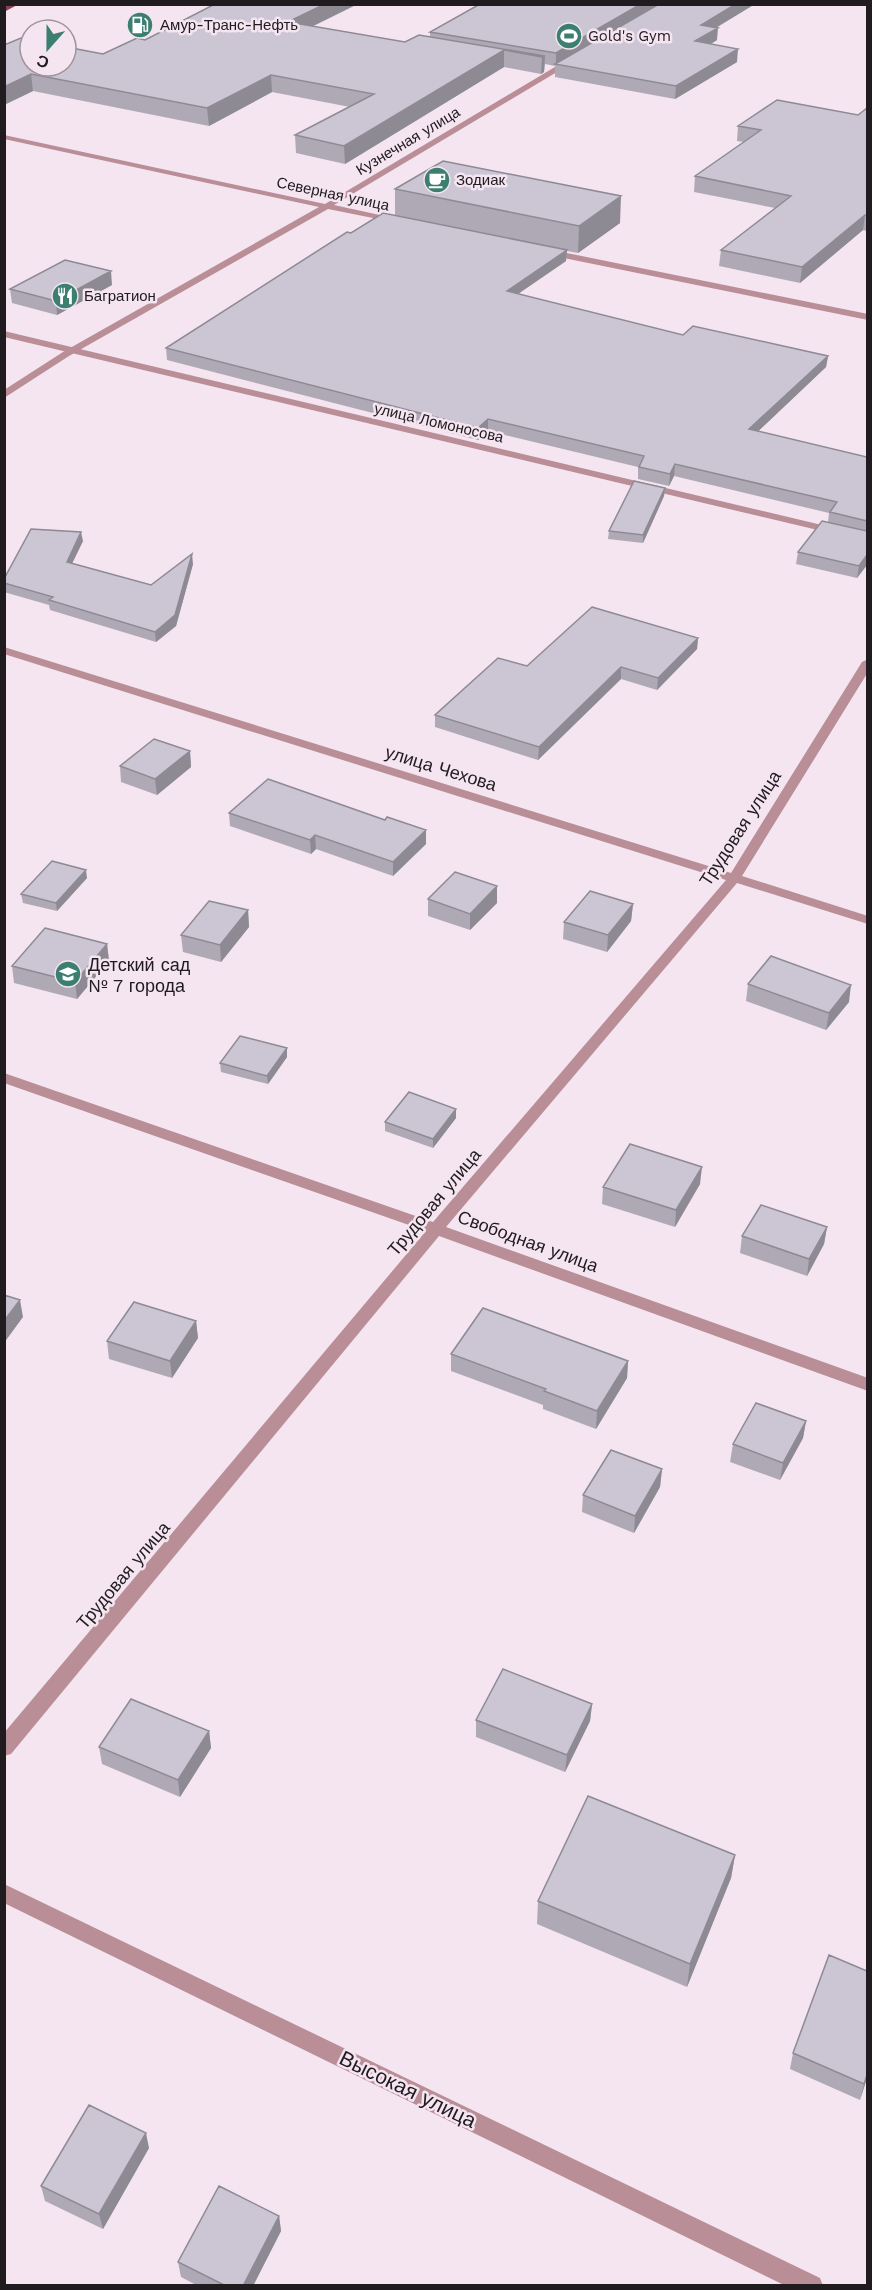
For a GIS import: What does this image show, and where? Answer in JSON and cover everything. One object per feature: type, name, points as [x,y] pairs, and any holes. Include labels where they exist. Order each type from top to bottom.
[{"type":"main road","points":[[4,10],[16,4]]},
{"type":"street","name":"Кузнечная улица","points":[[4,395],[71,351],[325,207],[577,58]]},
{"type":"street","points":[[545,68],[556,70]]},
{"type":"street","name":"Северная улица","points":[[4,137],[407,224]]},
{"type":"street","points":[[536,250],[867,317]]},
{"type":"street","name":"улица Ломоносова","points":[[4,334],[867,539]]},
{"type":"street","name":"улица Чехова","points":[[4,650],[867,920]]},
{"type":"street","name":"Трудовая улица","points":[[4,1748],[436,1228],[735,878],[867,662]]},
{"type":"street","name":"Свободная улица","points":[[4,1078],[436,1228],[867,1385]]},
{"type":"street","name":"Высокая улица","points":[[4,1893],[812,2286]]},
{"type":"building","points":[[215,4],[325,4],[288,22],[405,42],[419,35],[545,56],[504,50],[344,146],[295,135],[374,94],[271,75],[207,108],[52,78],[78,78],[78,49],[103,54],[137,38],[145,40]]},
{"type":"building","points":[[480,4],[641,4],[556,53],[430,32]]},
{"type":"building","points":[[659,4],[736,4],[701,25],[718,28],[695,41],[738,49],[676,86],[555,64]]},
{"type":"building","points":[[18,39],[18,78],[23,78],[4,87],[4,45]]},
{"type":"building","points":[[777,100],[858,115],[867,108],[867,215],[802,267],[721,250],[791,196],[695,176],[761,130],[738,126]]},
{"type":"building","points":[[443,161],[621,196],[579,226],[395,189]]},
{"type":"building","points":[[383,213],[567,250],[507,291],[683,335],[693,326],[828,356],[749,429],[867,457],[867,521],[830,512],[837,502],[675,464],[670,474],[639,467],[644,456],[488,419],[478,428],[166,348],[347,232],[351,233]]},
{"type":"building","points":[[65,260],[111,271],[56,301],[10,289]]},
{"type":"building","points":[[634,481],[665,488],[643,535],[609,531]]},
{"type":"building","points":[[822,521],[867,531],[867,555],[859,566],[798,552]]},
{"type":"building","points":[[31,529],[81,532],[67,562],[151,585],[192,554],[175,615],[155,632],[49,600],[53,597],[4,583]]},
{"type":"building","points":[[592,607],[698,638],[658,678],[621,667],[539,747],[435,715],[498,658],[527,666]]},
{"type":"building","points":[[154,739],[190,751],[155,779],[120,766]]},
{"type":"building","points":[[268,779],[385,820],[387,817],[426,830],[393,862],[315,835],[310,840],[229,813]]},
{"type":"building","points":[[52,861],[86,870],[56,903],[21,894]]},
{"type":"building","points":[[455,872],[497,886],[470,914],[428,899]]},
{"type":"building","points":[[590,891],[633,904],[608,935],[564,922]]},
{"type":"building","points":[[209,901],[248,910],[220,945],[181,935]]},
{"type":"building","points":[[45,928],[107,944],[75,982],[12,966]]},
{"type":"building","points":[[771,956],[851,985],[829,1013],[748,984]]},
{"type":"building","points":[[240,1036],[287,1048],[267,1076],[220,1063]]},
{"type":"building","points":[[409,1092],[456,1109],[433,1139],[385,1122]]},
{"type":"building","points":[[630,1144],[702,1167],[676,1210],[603,1187]]},
{"type":"building","points":[[761,1205],[827,1227],[809,1259],[742,1236]]},
{"type":"building","points":[[4,1295],[20,1300],[4,1321]]},
{"type":"building","points":[[134,1302],[196,1321],[170,1361],[107,1341]]},
{"type":"building","points":[[483,1308],[628,1361],[597,1411],[544,1391],[546,1389],[451,1354]]},
{"type":"building","points":[[756,1403],[806,1421],[783,1463],[733,1444]]},
{"type":"building","points":[[611,1450],[662,1469],[635,1516],[583,1495]]},
{"type":"building","points":[[503,1669],[592,1704],[567,1755],[476,1720]]},
{"type":"building","points":[[131,1699],[209,1731],[178,1780],[99,1747]]},
{"type":"building","points":[[588,1796],[735,1855],[690,1964],[538,1901]]},
{"type":"building","points":[[829,1955],[867,1971],[867,2075],[864,2084],[793,2053]]},
{"type":"building","points":[[89,2105],[146,2133],[99,2214],[41,2186]]},
{"type":"building","points":[[219,2186],[279,2216],[243,2286],[226,2286],[178,2262]]},
{"type":"place","name":"Амур-Транс-Нефть","points":[[140,25]]},
{"type":"place","name":"Gold's Gym","points":[[569,36]]},
{"type":"place","name":"Зодиак","points":[[437,180]]},
{"type":"place","name":"Багратион","points":[[65,296]]},
{"type":"place","name":"Детский сад № 7 города","points":[[68,974]]}]
